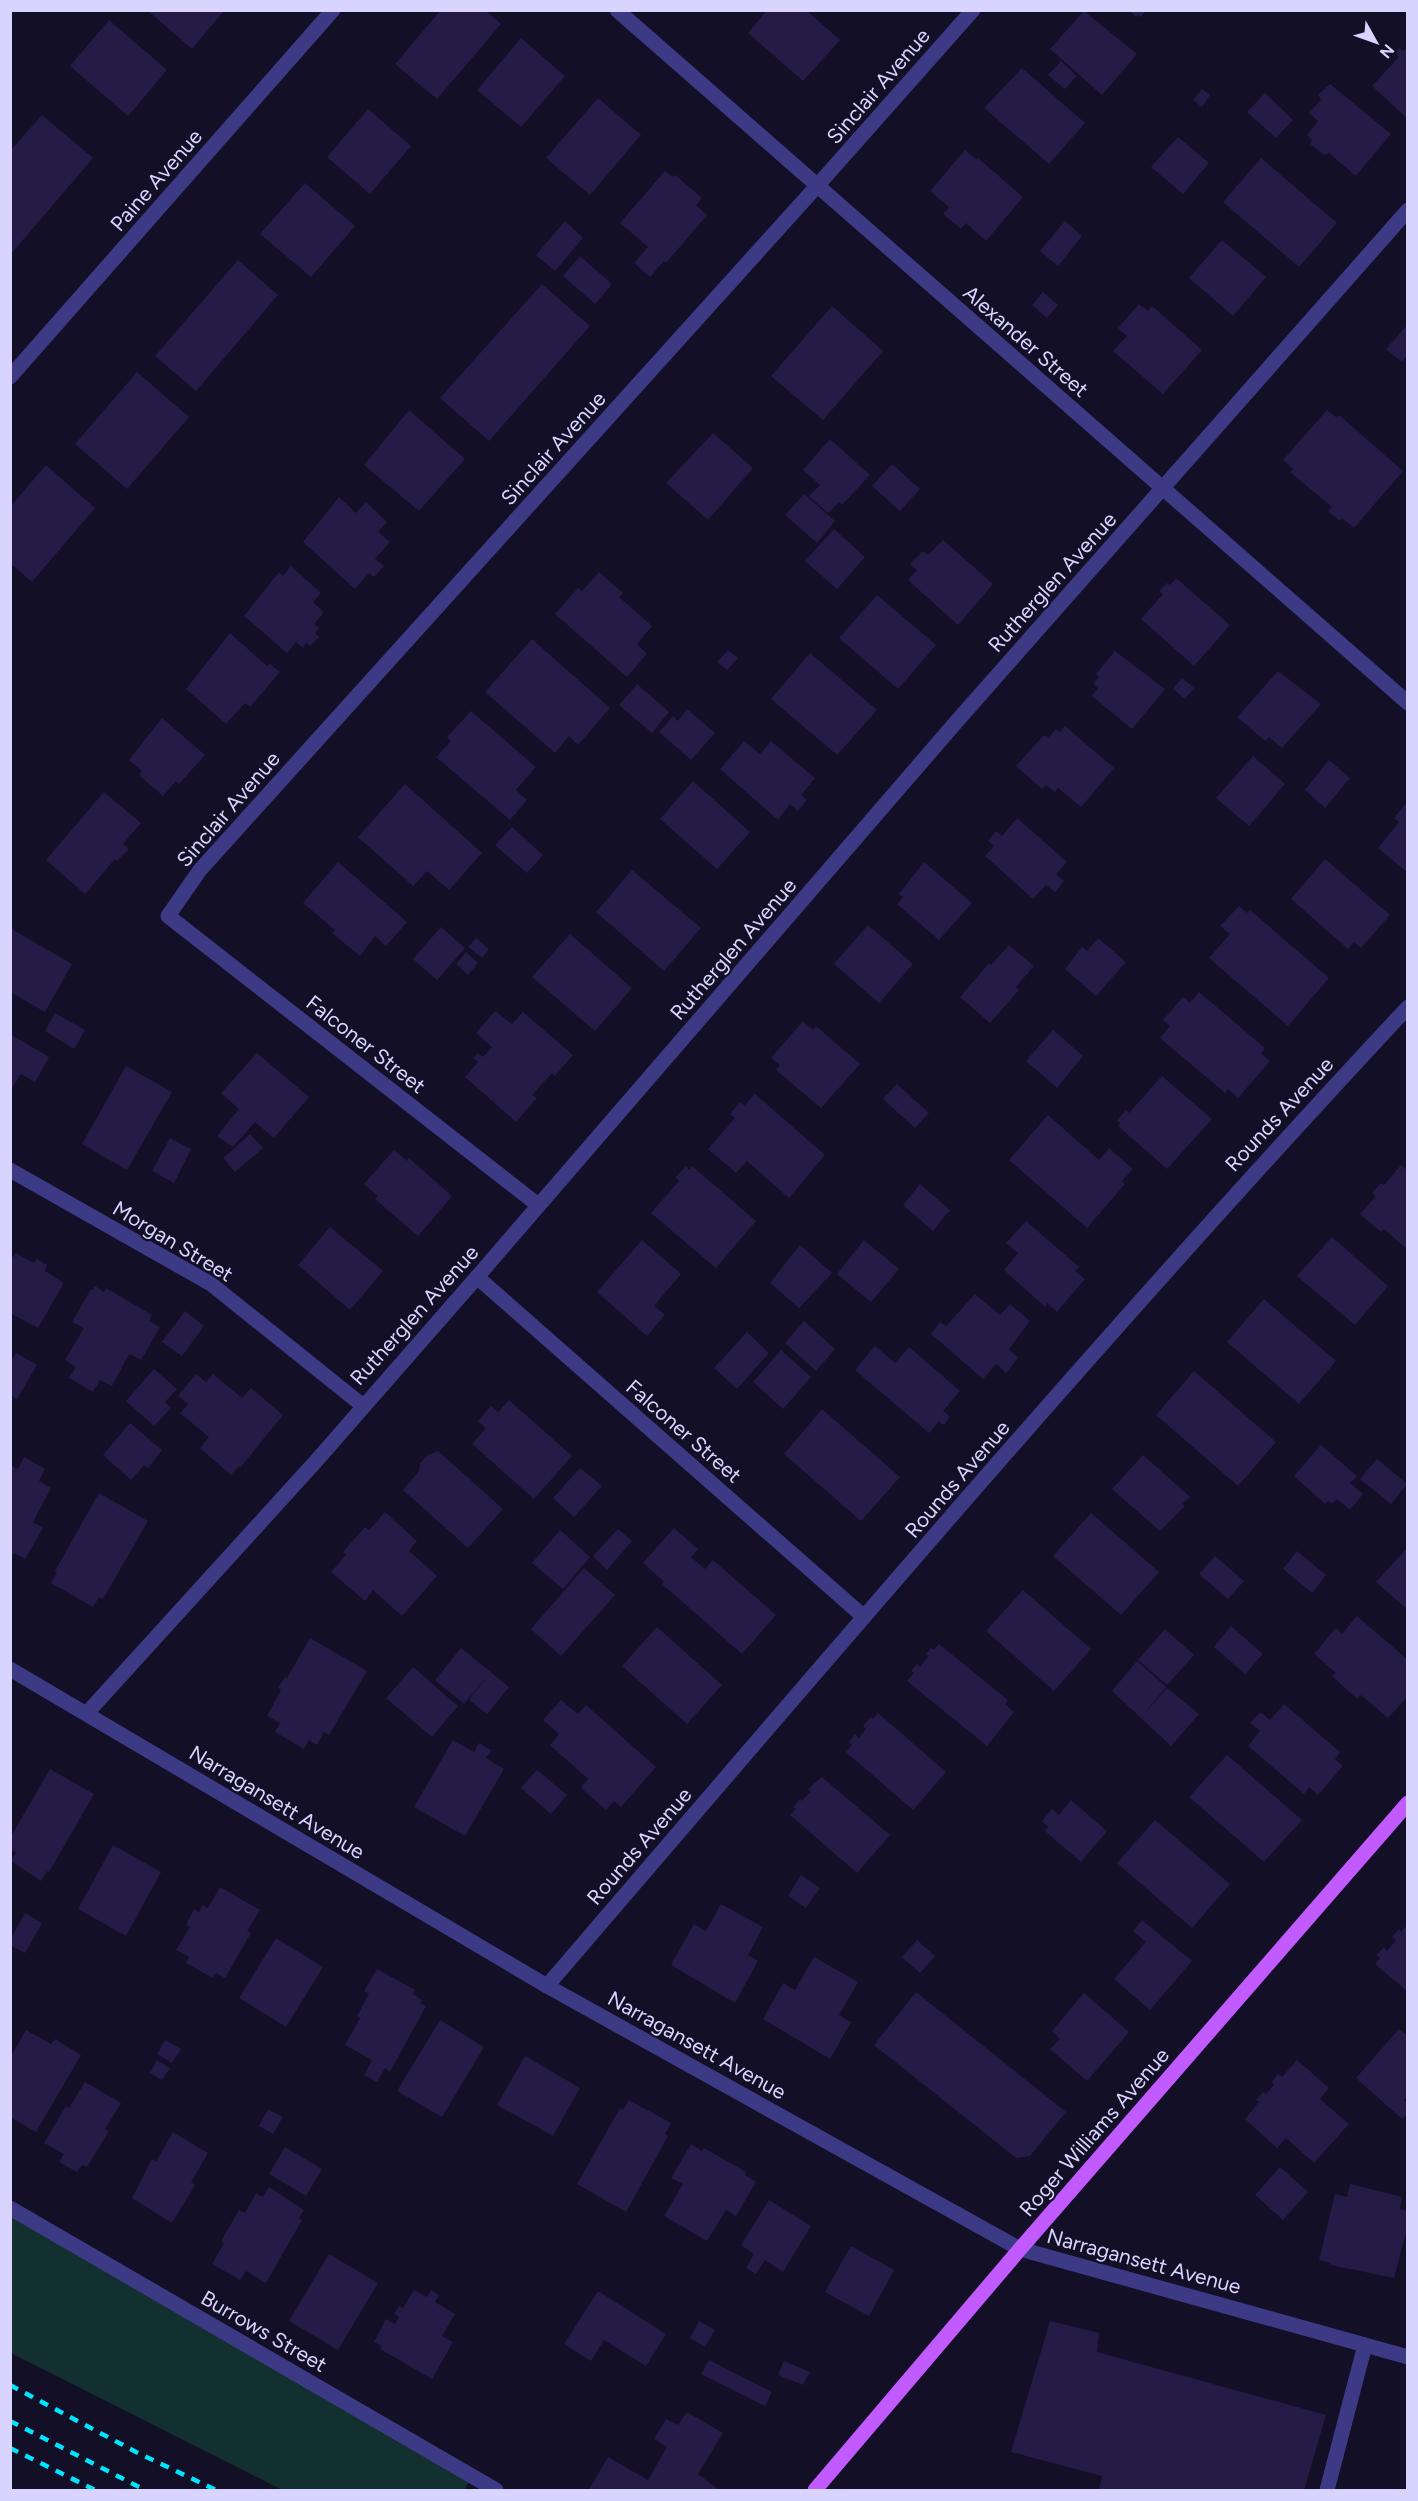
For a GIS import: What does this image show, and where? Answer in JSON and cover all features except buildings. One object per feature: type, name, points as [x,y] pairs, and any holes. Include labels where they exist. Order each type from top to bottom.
[{"type":"main road","name":"Roger Williams Avenue","points":[[814,2490],[1407,1803]]},
{"type":"street","name":"Paine Avenue","points":[[13,369],[333,10]]},
{"type":"street","name":"Alexander Street","points":[[617,10],[1407,703]]},
{"type":"street","name":"Sinclair Avenue","points":[[168,916],[200,870],[973,10]]},
{"type":"street","name":"Rutherglen Avenue","points":[[87,1713],[309,1469],[957,721],[1407,210]]},
{"type":"street","name":"Falconer Street","points":[[168,916],[538,1205]]},
{"type":"street","name":"Rounds Avenue","points":[[547,1986],[864,1617],[1252,1174],[1407,1007]]},
{"type":"street","name":"Morgan Street","points":[[10,1170],[211,1284],[362,1406]]},
{"type":"street","name":"Falconer Street","points":[[477,1277],[864,1617]]},
{"type":"street","name":"Narragansett Avenue","points":[[10,1669],[547,1986],[1020,2249],[1407,2356]]},
{"type":"street","name":"Burrows Street","points":[[10,2208],[496,2490]]},
{"type":"street","points":[[1327,2490],[1365,2344]]},
{"type":"green space","points":[[10,2213],[469,2482],[464,2490],[282,2490],[11,2353]]},
{"type":"railway","points":[[10,2385],[136,2452],[216,2490]]},
{"type":"railway","points":[[10,2421],[145,2490]]},
{"type":"railway","points":[[10,2448],[95,2490]]}]
